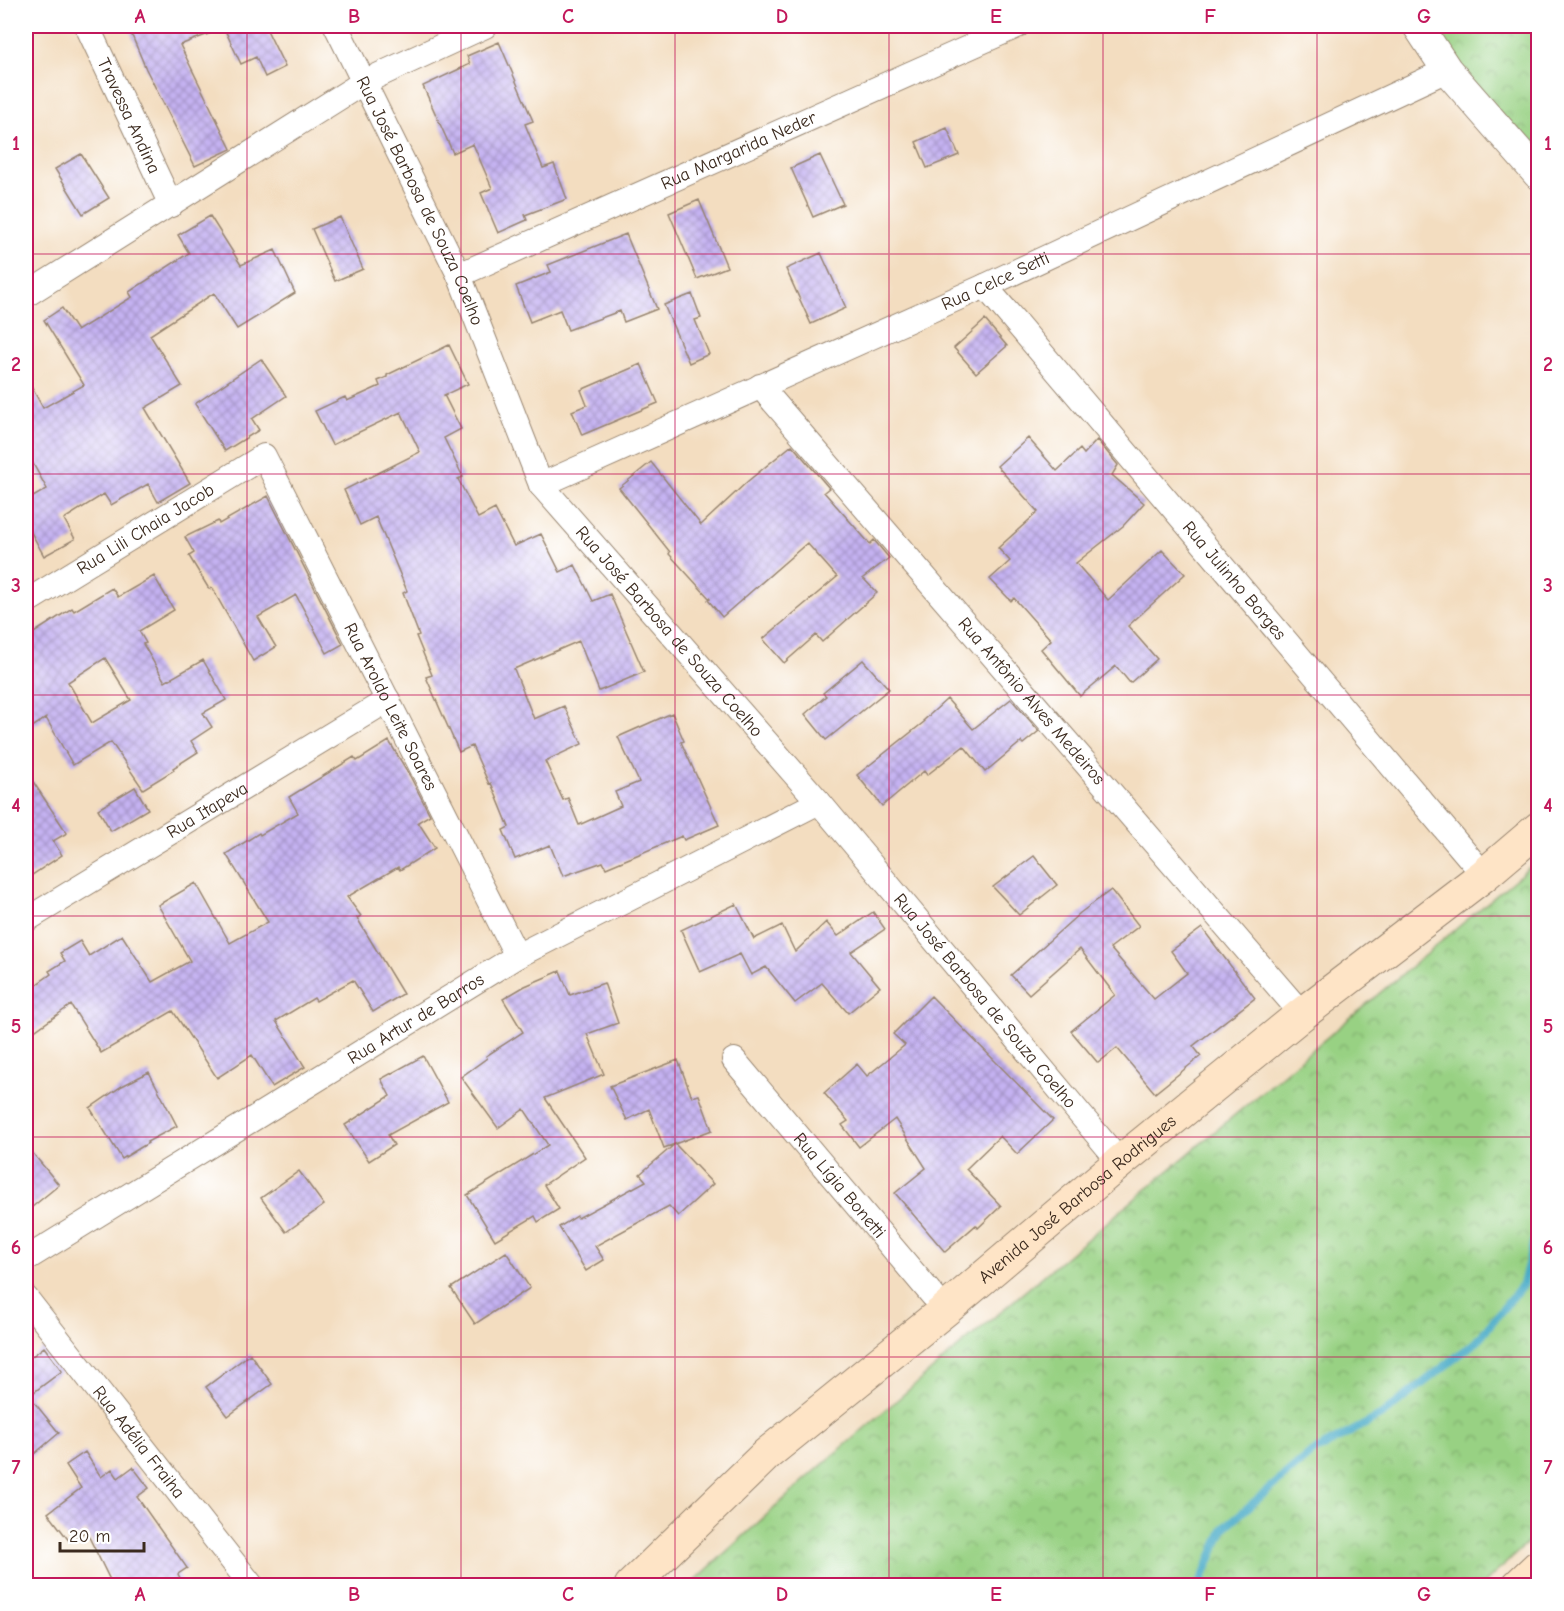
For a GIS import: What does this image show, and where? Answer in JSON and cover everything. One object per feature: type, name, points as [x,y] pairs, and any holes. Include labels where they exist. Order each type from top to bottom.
[{"type":"main road","name":"Avenida José Barbosa Rodrigues","points":[[631,1586],[767,1454],[945,1310],[1120,1162],[1302,1014],[1484,875],[1539,829]]},
{"type":"main road","points":[[1518,1586],[1539,1567]]},
{"type":"street","name":"Travessa Andina","points":[[87,26],[171,205]]},
{"type":"street","name":"Rua José Barbosa de Souza Coelho","points":[[336,26],[459,275],[541,485],[819,802],[1120,1162]]},
{"type":"street","points":[[26,295],[364,82],[485,26]]},
{"type":"street","name":"Rua Margarida Neder","points":[[459,275],[1017,26]]},
{"type":"street","points":[[1418,26],[1447,70],[1539,174]]},
{"type":"street","name":"Rua Celce Setti","points":[[541,485],[985,286],[1447,70]]},
{"type":"street","name":"Rua Julinho Borges","points":[[985,286],[1484,875]]},
{"type":"street","name":"Rua Antônio Alves Medeiros","points":[[760,386],[1302,1014]]},
{"type":"street","name":"Rua Lili Chaia Jacob","points":[[26,602],[264,456]]},
{"type":"street","name":"Rua Aroldo Leite Soares","points":[[264,456],[517,956]]},
{"type":"street","name":"Rua Itapeva","points":[[26,920],[388,700]]},
{"type":"street","name":"Rua Artur de Barros","points":[[26,1259],[517,956],[819,802]]},
{"type":"street","name":"Rua Lígia Bonetti","points":[[734,1060],[945,1310]]},
{"type":"street","name":"Rua Adélia Fraiha","points":[[26,1298],[252,1586]]},
{"type":"green space","points":[[1418,26],[1538,26],[1538,174]]},
{"type":"green space","points":[[1538,860],[1538,1533],[1483,1585],[690,1585],[806,1479],[942,1361]]},
{"type":"building","points":[[128,26],[265,26],[285,67],[265,77],[256,57],[241,64],[224,28],[180,45],[231,149],[195,166],[146,69]]},
{"type":"building","points":[[499,42],[533,121],[525,124],[543,168],[554,164],[567,199],[525,215],[527,220],[498,233],[481,193],[492,188],[473,144],[453,153],[423,86],[470,64],[467,56]]},
{"type":"building","points":[[947,128],[959,155],[927,168],[916,142]]},
{"type":"building","points":[[81,154],[109,198],[83,214],[55,169]]},
{"type":"building","points":[[820,155],[843,204],[813,217],[791,168]]},
{"type":"building","points":[[699,200],[727,267],[697,279],[669,213]]},
{"type":"building","points":[[210,216],[241,265],[275,250],[295,293],[237,329],[214,293],[150,335],[182,386],[145,408],[190,483],[158,502],[148,484],[111,505],[104,494],[64,519],[75,539],[44,556],[26,523],[26,501],[47,489],[26,451],[26,377],[43,408],[84,385],[44,320],[62,308],[77,331],[132,297],[129,292],[189,253],[178,235]]},
{"type":"building","points":[[340,217],[363,269],[335,281],[312,229]]},
{"type":"building","points":[[626,234],[657,309],[624,322],[620,311],[568,330],[560,310],[530,322],[516,286],[551,272],[548,265]]},
{"type":"building","points":[[821,253],[846,308],[811,324],[786,269]]},
{"type":"building","points":[[692,294],[701,318],[695,320],[709,354],[689,363],[664,305]]},
{"type":"building","points":[[985,320],[1007,346],[976,373],[954,348]]},
{"type":"building","points":[[449,345],[468,384],[444,395],[461,429],[444,438],[463,477],[458,479],[478,518],[495,509],[514,546],[541,534],[560,572],[575,565],[593,601],[610,594],[644,672],[599,691],[579,641],[514,669],[534,719],[564,706],[582,744],[545,761],[563,800],[568,798],[579,825],[621,806],[615,792],[639,782],[618,737],[672,713],[684,741],[681,742],[719,825],[684,840],[682,836],[606,868],[603,862],[563,876],[550,845],[515,859],[503,830],[509,827],[491,783],[489,784],[472,746],[459,752],[426,677],[432,675],[416,636],[419,635],[403,593],[407,591],[376,517],[360,525],[344,490],[420,452],[401,412],[332,445],[315,411],[345,397],[347,401],[380,386],[378,381],[387,375]]},
{"type":"building","points":[[261,359],[286,396],[252,419],[259,430],[225,451],[195,404]]},
{"type":"building","points":[[641,364],[658,403],[582,435],[572,411],[587,405],[581,390]]},
{"type":"building","points":[[1028,438],[1057,471],[1080,449],[1084,454],[1097,440],[1118,465],[1112,475],[1144,503],[1123,526],[1076,563],[1108,600],[1162,550],[1185,574],[1128,626],[1157,659],[1130,683],[1116,666],[1080,696],[1041,649],[1051,640],[1014,598],[1011,601],[990,579],[1010,561],[998,548],[1038,512],[997,466]]},
{"type":"building","points":[[792,445],[829,488],[824,492],[870,544],[874,540],[889,558],[863,578],[877,593],[822,642],[816,635],[784,663],[763,639],[837,577],[807,543],[722,617],[708,600],[710,599],[669,554],[670,552],[619,488],[651,462],[701,525],[748,481]]},
{"type":"building","points":[[268,496],[343,644],[327,653],[296,595],[258,617],[276,647],[253,661],[212,588],[209,589],[189,556],[194,553],[185,537],[218,521],[219,524]]},
{"type":"building","points":[[154,576],[174,610],[139,631],[146,643],[143,644],[165,682],[203,660],[226,700],[203,713],[212,727],[191,741],[198,752],[143,789],[111,742],[73,765],[46,718],[26,731],[26,638],[72,608],[74,611],[112,588],[118,597]],"holes":[[[105,658],[131,700],[92,723],[68,682]]]},
{"type":"building","points":[[863,660],[889,689],[826,740],[805,714],[826,696],[823,693]]},
{"type":"building","points":[[947,699],[973,729],[1011,699],[1039,731],[1023,744],[1021,742],[985,772],[964,746],[927,775],[924,771],[882,806],[857,775],[924,722]]},
{"type":"building","points":[[389,741],[430,815],[418,822],[435,848],[400,870],[398,867],[347,897],[361,916],[357,918],[403,994],[373,1012],[353,980],[316,1001],[314,998],[276,1021],[305,1067],[272,1087],[252,1055],[217,1078],[173,1011],[101,1053],[71,1005],[26,1037],[26,992],[51,974],[49,971],[65,961],[60,953],[80,941],[89,956],[122,935],[152,982],[190,961],[158,905],[196,883],[230,943],[268,922],[226,854],[259,833],[260,835],[298,813],[289,797],[354,757],[357,761]]},
{"type":"building","points":[[26,771],[67,833],[53,841],[62,855],[26,879]]},
{"type":"building","points":[[135,787],[148,809],[111,831],[98,809]]},
{"type":"building","points":[[1034,856],[1057,885],[1019,915],[993,887]]},
{"type":"building","points":[[1111,890],[1139,926],[1110,948],[1154,999],[1187,973],[1171,951],[1202,928],[1255,998],[1193,1046],[1201,1056],[1155,1093],[1117,1048],[1098,1063],[1071,1031],[1115,995],[1080,949],[1029,994],[1011,975],[1080,913]]},
{"type":"building","points":[[736,904],[754,939],[782,925],[795,952],[826,922],[838,936],[873,912],[885,929],[851,952],[880,987],[848,1013],[822,983],[795,1003],[766,967],[751,975],[740,954],[700,972],[681,930]]},
{"type":"building","points":[[560,971],[570,995],[604,983],[618,1023],[587,1034],[604,1074],[545,1098],[585,1157],[544,1185],[559,1209],[538,1222],[535,1216],[495,1240],[467,1195],[548,1145],[524,1109],[498,1128],[461,1077],[487,1058],[486,1056],[523,1032],[503,999],[525,986]]},
{"type":"building","points":[[931,996],[1053,1120],[1017,1154],[1000,1136],[966,1169],[1001,1206],[978,1228],[976,1225],[945,1252],[895,1193],[926,1168],[895,1119],[859,1147],[842,1125],[848,1121],[824,1093],[857,1064],[867,1076],[905,1045],[893,1034]]},
{"type":"building","points":[[423,1056],[448,1102],[388,1135],[394,1145],[369,1161],[345,1125],[390,1096],[381,1079]]},
{"type":"building","points":[[678,1060],[692,1097],[699,1095],[712,1130],[664,1148],[649,1109],[627,1120],[610,1086]]},
{"type":"building","points":[[149,1072],[177,1126],[122,1159],[90,1108],[122,1086]]},
{"type":"building","points":[[675,1144],[713,1184],[678,1216],[669,1206],[595,1246],[604,1260],[586,1271],[559,1227],[646,1181],[640,1174]]},
{"type":"building","points":[[26,1145],[59,1185],[26,1212]]},
{"type":"building","points":[[299,1171],[324,1205],[286,1232],[261,1198]]},
{"type":"building","points":[[506,1252],[530,1288],[475,1324],[451,1288]]},
{"type":"building","points":[[44,1347],[62,1371],[29,1396],[59,1433],[26,1461],[26,1361]]},
{"type":"building","points":[[250,1354],[272,1384],[228,1416],[206,1387]]},
{"type":"building","points":[[85,1452],[101,1477],[112,1469],[118,1478],[133,1467],[149,1488],[137,1497],[187,1568],[178,1574],[184,1586],[113,1586],[86,1531],[70,1542],[48,1513],[81,1488],[66,1465]]},
{"type":"waterway","points":[[1199,1586],[1224,1528],[1310,1454],[1382,1415],[1477,1341],[1523,1284],[1538,1225]]}]
